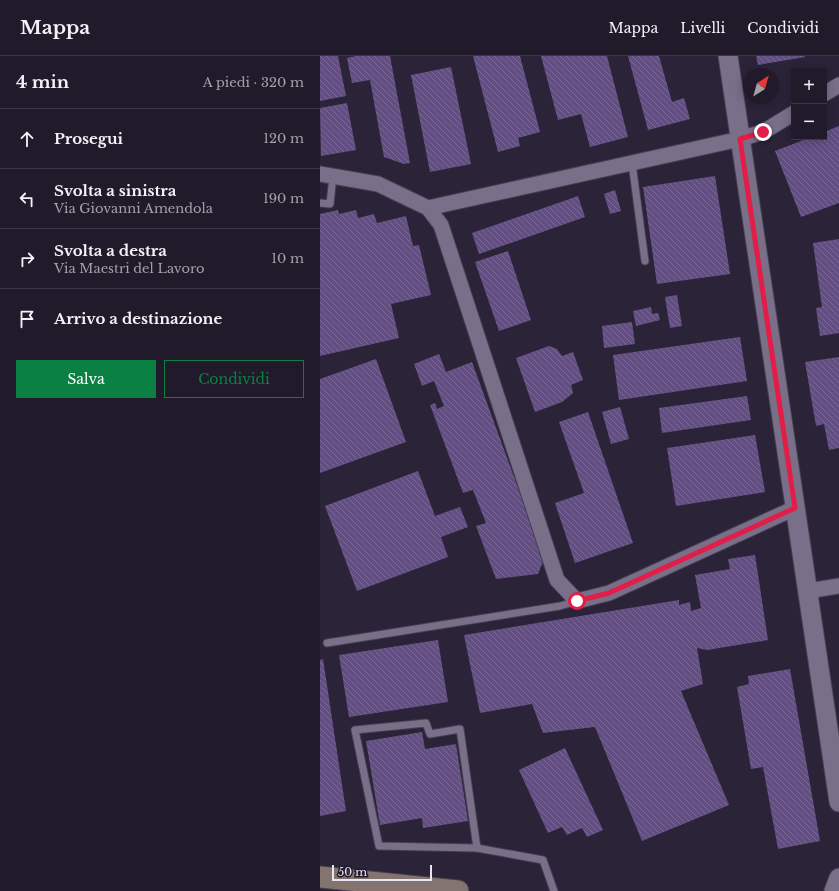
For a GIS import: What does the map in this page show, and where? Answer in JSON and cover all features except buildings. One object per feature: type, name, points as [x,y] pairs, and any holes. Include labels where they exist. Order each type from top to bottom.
[{"type":"main road","points":[[320,866],[353,880]]},
{"type":"main road","points":[[320,876],[458,891]]},
{"type":"street","points":[[728,56],[839,802]]},
{"type":"street","points":[[827,92],[839,85]]},
{"type":"street","points":[[428,208],[740,139],[763,132],[791,115]]},
{"type":"street","points":[[326,175],[378,184],[428,208],[441,225],[557,580],[577,601],[609,593],[795,508]]},
{"type":"street","points":[[808,591],[839,586]]},
{"type":"street","points":[[834,891],[839,878]]},
{"type":"lane","points":[[632,163],[645,261]]},
{"type":"lane","points":[[320,203],[330,204],[326,175]]},
{"type":"lane","points":[[327,643],[560,606],[577,601]]},
{"type":"lane","points":[[477,848],[460,729],[430,734],[426,722],[354,730],[379,846],[477,848],[543,860],[554,891]]},
{"type":"route","points":[[577,601],[609,593],[795,508],[740,139],[763,132]]}]
